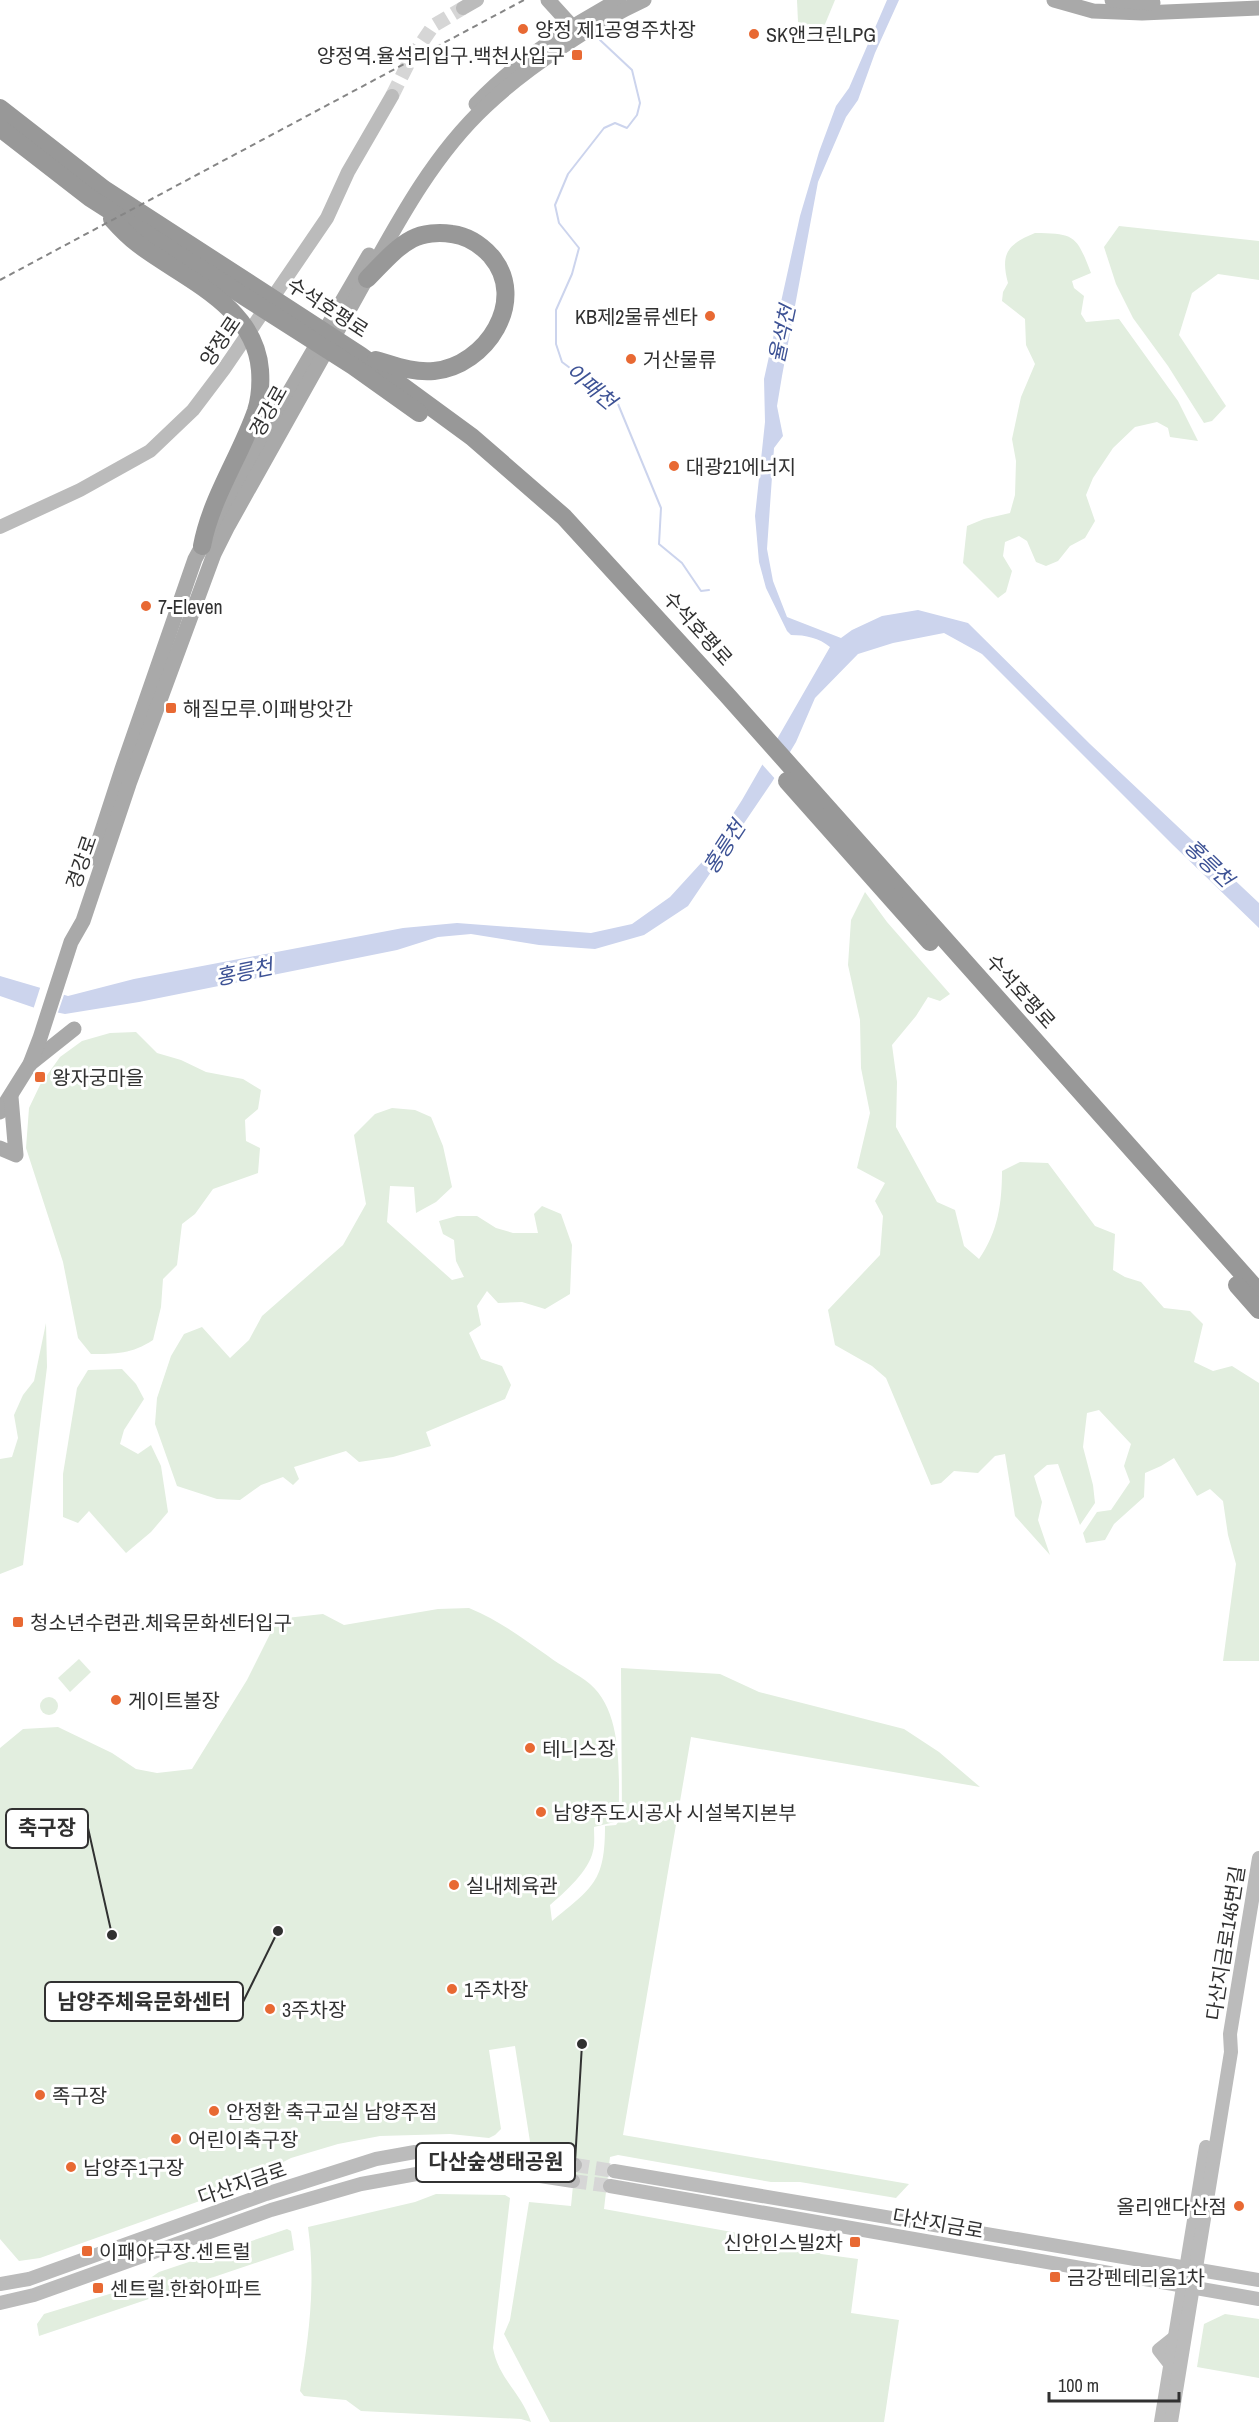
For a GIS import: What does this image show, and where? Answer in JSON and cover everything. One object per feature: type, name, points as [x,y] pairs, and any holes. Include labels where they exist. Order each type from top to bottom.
[{"type":"highway","name":"수석호평로","points":[[0,108],[68,172],[144,231]]},
{"type":"highway","name":"수석호평로","points":[[0,129],[68,172],[90,198],[259,297],[472,437],[557,510],[628,584],[724,700],[1259,1310]]},
{"type":"highway","points":[[144,231],[225,304],[241,321],[255,346],[260,377],[260,394],[256,410],[206,523],[202,546]]},
{"type":"highway","points":[[357,360],[412,371],[435,371],[447,368],[475,354],[485,344],[500,323],[505,308],[506,293],[497,263],[477,244],[456,234],[435,233],[412,239],[367,279]]},
{"type":"highway","name":"수석호평로","points":[[815,803],[1259,1292]]},
{"type":"main road","points":[[548,0],[576,31]]},
{"type":"main road","name":"경강로","points":[[0,1112],[30,1064],[63,970],[71,942],[73,924],[122,769],[189,575],[202,546],[348,289],[437,148],[502,77],[576,31],[619,0]]},
{"type":"main road","name":"경강로","points":[[71,942],[83,921],[129,784],[214,554],[422,185],[457,137],[486,106],[576,31],[644,0]]},
{"type":"main road","points":[[1054,0],[1093,11],[1132,13],[1259,8]]},
{"type":"main road","points":[[1112,0],[1139,3],[1234,0]]},
{"type":"main road","points":[[30,1064],[74,1029]]},
{"type":"main road","points":[[0,1148],[16,1155],[11,1097]]},
{"type":"street","points":[[463,8],[477,0]]},
{"type":"street","name":"양정로","points":[[0,527],[80,490],[150,451],[194,411],[327,218],[348,172],[392,96]]},
{"type":"street","name":"다산지금로145번길","points":[[1187,2287],[1231,2052],[1230,2034],[1259,1858]]},
{"type":"street","name":"다산지금로","points":[[0,2284],[29,2279],[266,2194],[376,2160],[415,2152],[452,2151],[575,2165]]},
{"type":"street","name":"다산지금로","points":[[0,2303],[34,2295],[271,2210],[361,2184],[450,2168],[487,2168],[573,2181]]},
{"type":"street","name":"다산지금로","points":[[614,2171],[1259,2280]]},
{"type":"street","name":"다산지금로","points":[[610,2186],[1259,2299]]},
{"type":"street","points":[[1161,2422],[1170,2364],[1159,2350],[1174,2338],[1187,2287]]},
{"type":"street","points":[[1171,2422],[1187,2287]]},
{"type":"green space","points":[[797,0],[835,0],[823,29],[798,22]]},
{"type":"green space","points":[[1119,226],[1259,241],[1259,280],[1218,274],[1192,293],[1179,335],[1226,406],[1212,421],[1204,423],[1168,366],[1133,318],[1116,284],[1104,247]]},
{"type":"green space","points":[[1035,233],[1067,236],[1078,245],[1091,273],[1072,281],[1074,288],[1084,296],[1081,314],[1086,322],[1119,319],[1178,401],[1198,441],[1170,437],[1168,428],[1157,422],[1135,427],[1113,448],[1093,478],[1086,495],[1095,521],[1085,538],[1070,546],[1058,561],[1046,566],[1036,562],[1027,541],[1019,536],[1005,542],[1003,556],[1012,571],[1006,592],[998,598],[963,563],[967,526],[1010,513],[1015,495],[1016,461],[1012,439],[1021,397],[1035,364],[1026,345],[1025,319],[1002,301],[1003,292],[1008,283],[1005,264],[1008,251],[1018,241]]},
{"type":"green space","points":[[865,892],[887,922],[950,994],[940,1001],[928,997],[892,1045],[897,1082],[896,1127],[937,1202],[955,1210],[964,1246],[979,1259],[991,1238],[998,1217],[1002,1171],[1020,1162],[1048,1163],[1095,1226],[1115,1234],[1113,1270],[1141,1282],[1164,1308],[1190,1311],[1203,1324],[1194,1362],[1213,1371],[1232,1366],[1259,1383],[1259,1661],[1223,1661],[1236,1564],[1228,1535],[1223,1501],[1210,1489],[1197,1496],[1174,1458],[1145,1473],[1144,1497],[1114,1524],[1105,1540],[1086,1543],[1083,1533],[1097,1512],[1111,1510],[1130,1482],[1124,1466],[1131,1444],[1099,1410],[1087,1413],[1083,1447],[1093,1485],[1095,1503],[1080,1525],[1058,1464],[1047,1465],[1034,1476],[1042,1502],[1038,1520],[1050,1555],[1015,1516],[1005,1454],[995,1456],[978,1473],[954,1471],[941,1483],[931,1485],[886,1378],[872,1366],[835,1345],[828,1310],[880,1255],[883,1216],[875,1201],[885,1183],[857,1168],[870,1113],[861,1068],[860,1020],[848,965],[851,920]]},
{"type":"green space","points":[[136,1032],[157,1053],[181,1060],[206,1072],[243,1079],[261,1090],[258,1109],[245,1120],[246,1141],[260,1148],[258,1173],[213,1189],[195,1214],[182,1224],[177,1265],[163,1279],[161,1307],[153,1340],[124,1352],[91,1354],[78,1338],[63,1262],[26,1148],[29,1108],[40,1085],[60,1057],[82,1041],[110,1033]]},
{"type":"green space","points":[[392,1108],[415,1110],[431,1117],[443,1146],[452,1187],[436,1202],[416,1213],[414,1187],[390,1186],[387,1222],[452,1280],[464,1277],[456,1261],[454,1240],[443,1234],[439,1221],[457,1216],[477,1216],[496,1228],[513,1233],[538,1233],[534,1214],[542,1206],[561,1214],[572,1245],[570,1294],[545,1309],[522,1302],[498,1303],[487,1291],[477,1306],[481,1325],[469,1333],[481,1359],[502,1366],[511,1385],[505,1399],[426,1432],[431,1446],[393,1457],[359,1462],[346,1451],[294,1467],[299,1479],[293,1485],[283,1477],[261,1485],[240,1500],[217,1499],[177,1486],[155,1424],[157,1398],[171,1356],[184,1334],[202,1327],[230,1358],[249,1340],[262,1316],[343,1245],[366,1204],[354,1135],[375,1114]]},
{"type":"green space","points":[[46,1323],[47,1367],[23,1565],[0,1574],[0,1459],[12,1457],[18,1438],[14,1415],[23,1395],[34,1381]]},
{"type":"green space","points":[[122,1369],[136,1384],[144,1399],[124,1430],[120,1444],[138,1454],[151,1445],[161,1466],[168,1512],[151,1532],[126,1553],[89,1511],[78,1523],[63,1517],[63,1474],[77,1388],[88,1370]]},
{"type":"green space","points":[[469,1608],[491,1618],[590,1684],[601,1697],[609,1712],[614,1730],[619,1768],[619,1821],[622,1817],[621,1668],[720,1674],[759,1692],[904,1729],[939,1752],[980,1787],[691,1737],[623,2135],[909,2184],[896,2198],[800,2182],[771,2182],[618,2155],[610,2157],[604,2209],[805,2245],[821,2254],[858,2259],[851,2313],[899,2320],[884,2422],[550,2422],[504,2334],[510,2320],[529,2202],[571,2206],[576,2155],[551,2153],[531,2148],[515,2046],[489,2050],[501,2129],[489,2138],[450,2134],[380,2136],[338,2144],[291,2158],[225,2192],[40,2258],[19,2261],[0,2239],[0,1748],[23,1729],[58,1727],[112,1753],[136,1769],[157,1773],[192,1769],[247,1680],[273,1628],[286,1618],[323,1614],[344,1625],[438,1609]],"holes":[[[619,1821],[616,1825],[605,1826],[602,1860],[594,1882],[578,1900],[552,1921],[550,1905],[576,1881],[591,1859],[594,1827]]]},
{"type":"green space","points":[[79,1659],[91,1672],[70,1692],[58,1678]]},
{"type":"green space","points":[[45,1697],[53,1697],[58,1702],[56,1713],[45,1715],[40,1710],[40,1702]]},
{"type":"green space","points":[[436,2194],[505,2195],[510,2198],[493,2348],[500,2368],[531,2422],[521,2419],[361,2411],[346,2400],[304,2396],[300,2391],[311,2289],[308,2227],[415,2202]]},
{"type":"green space","points":[[287,2229],[291,2231],[294,2250],[39,2336],[37,2324],[44,2314],[142,2284],[159,2272]]},
{"type":"green space","points":[[1225,2314],[1259,2319],[1259,2378],[1197,2367],[1204,2324]]},
{"type":"water","name":"홍릉천","points":[[887,0],[899,0],[875,53],[858,100],[846,117],[818,182],[777,406],[783,436],[774,448],[767,549],[773,581],[787,617],[841,638],[852,630],[882,616],[918,610],[968,623],[1090,744],[1259,903],[1259,928],[982,654],[944,633],[893,643],[858,654],[815,698],[796,742],[772,782],[688,906],[644,935],[595,949],[539,945],[471,934],[438,937],[397,950],[139,1002],[65,1014],[35,1008],[0,996],[0,976],[68,996],[134,979],[403,928],[457,923],[591,933],[632,924],[670,897],[702,862],[742,800],[830,647],[817,639],[791,635],[787,631],[766,588],[759,562],[755,516],[765,422],[764,379],[800,216],[819,152],[836,106],[849,88]]},
{"type":"pier","points":[[774,736],[791,755],[777,781],[760,762]]},
{"type":"pier","points":[[41,985],[65,992],[57,1015],[33,1010]]},
{"type":"waterway","name":"이패천","points":[[600,40],[632,70],[640,103],[637,115],[627,128],[615,123],[604,128],[568,174],[555,205],[559,223],[579,248],[572,274],[556,310],[556,344],[562,362],[618,404],[661,508],[659,544],[682,563],[701,591],[709,590]]},
{"type":"tunnel","points":[[392,96],[410,60],[433,26],[463,8]]},
{"type":"tunnel","points":[[575,2165],[614,2171]]},
{"type":"tunnel","points":[[573,2181],[610,2186]]},
{"type":"railway","points":[[0,280],[524,0]]},
{"type":"place","name":"양정 제1공영주차장","points":[[523,29]]},
{"type":"place","name":"SK앤크린LPG","points":[[754,34]]},
{"type":"place","name":"양정역.율석리입구.백천사입구","points":[[577,55]]},
{"type":"place","name":"KB제2물류센타","points":[[710,316]]},
{"type":"place","name":"거산물류","points":[[631,359]]},
{"type":"place","name":"대광21에너지","points":[[674,466]]},
{"type":"place","name":"7-Eleven","points":[[146,606]]},
{"type":"place","name":"해질모루.이패방앗간","points":[[171,708]]},
{"type":"place","name":"왕자궁마을","points":[[40,1077]]},
{"type":"place","name":"청소년수련관.체육문화센터입구","points":[[18,1622]]},
{"type":"place","name":"게이트볼장","points":[[116,1700]]},
{"type":"place","name":"테니스장","points":[[530,1748]]},
{"type":"place","name":"남양주도시공사 시설복지본부","points":[[541,1812]]},
{"type":"place","name":"실내체육관","points":[[454,1885]]},
{"type":"place","name":"남양주체육문화센터","points":[[278,1931]]},
{"type":"place","name":"축구장","points":[[112,1935]]},
{"type":"place","name":"1주차장","points":[[452,1989]]},
{"type":"place","name":"3주차장","points":[[270,2009]]},
{"type":"place","name":"다산숲생태공원","points":[[582,2044]]},
{"type":"place","name":"족구장","points":[[40,2095]]},
{"type":"place","name":"안정환 축구교실 남양주점","points":[[214,2111]]},
{"type":"place","name":"어린이축구장","points":[[176,2139]]},
{"type":"place","name":"남양주1구장","points":[[71,2167]]},
{"type":"place","name":"올리앤다산점","points":[[1239,2206]]},
{"type":"place","name":"신안인스빌2차","points":[[855,2242]]},
{"type":"place","name":"이패야구장.센트럴","points":[[87,2251]]},
{"type":"place","name":"금강펜테리움1차","points":[[1055,2277]]},
{"type":"place","name":"센트럴.한화아파트","points":[[98,2288]]},
{"type":"water label","name":"율석천","points":[[782,334]]}]
